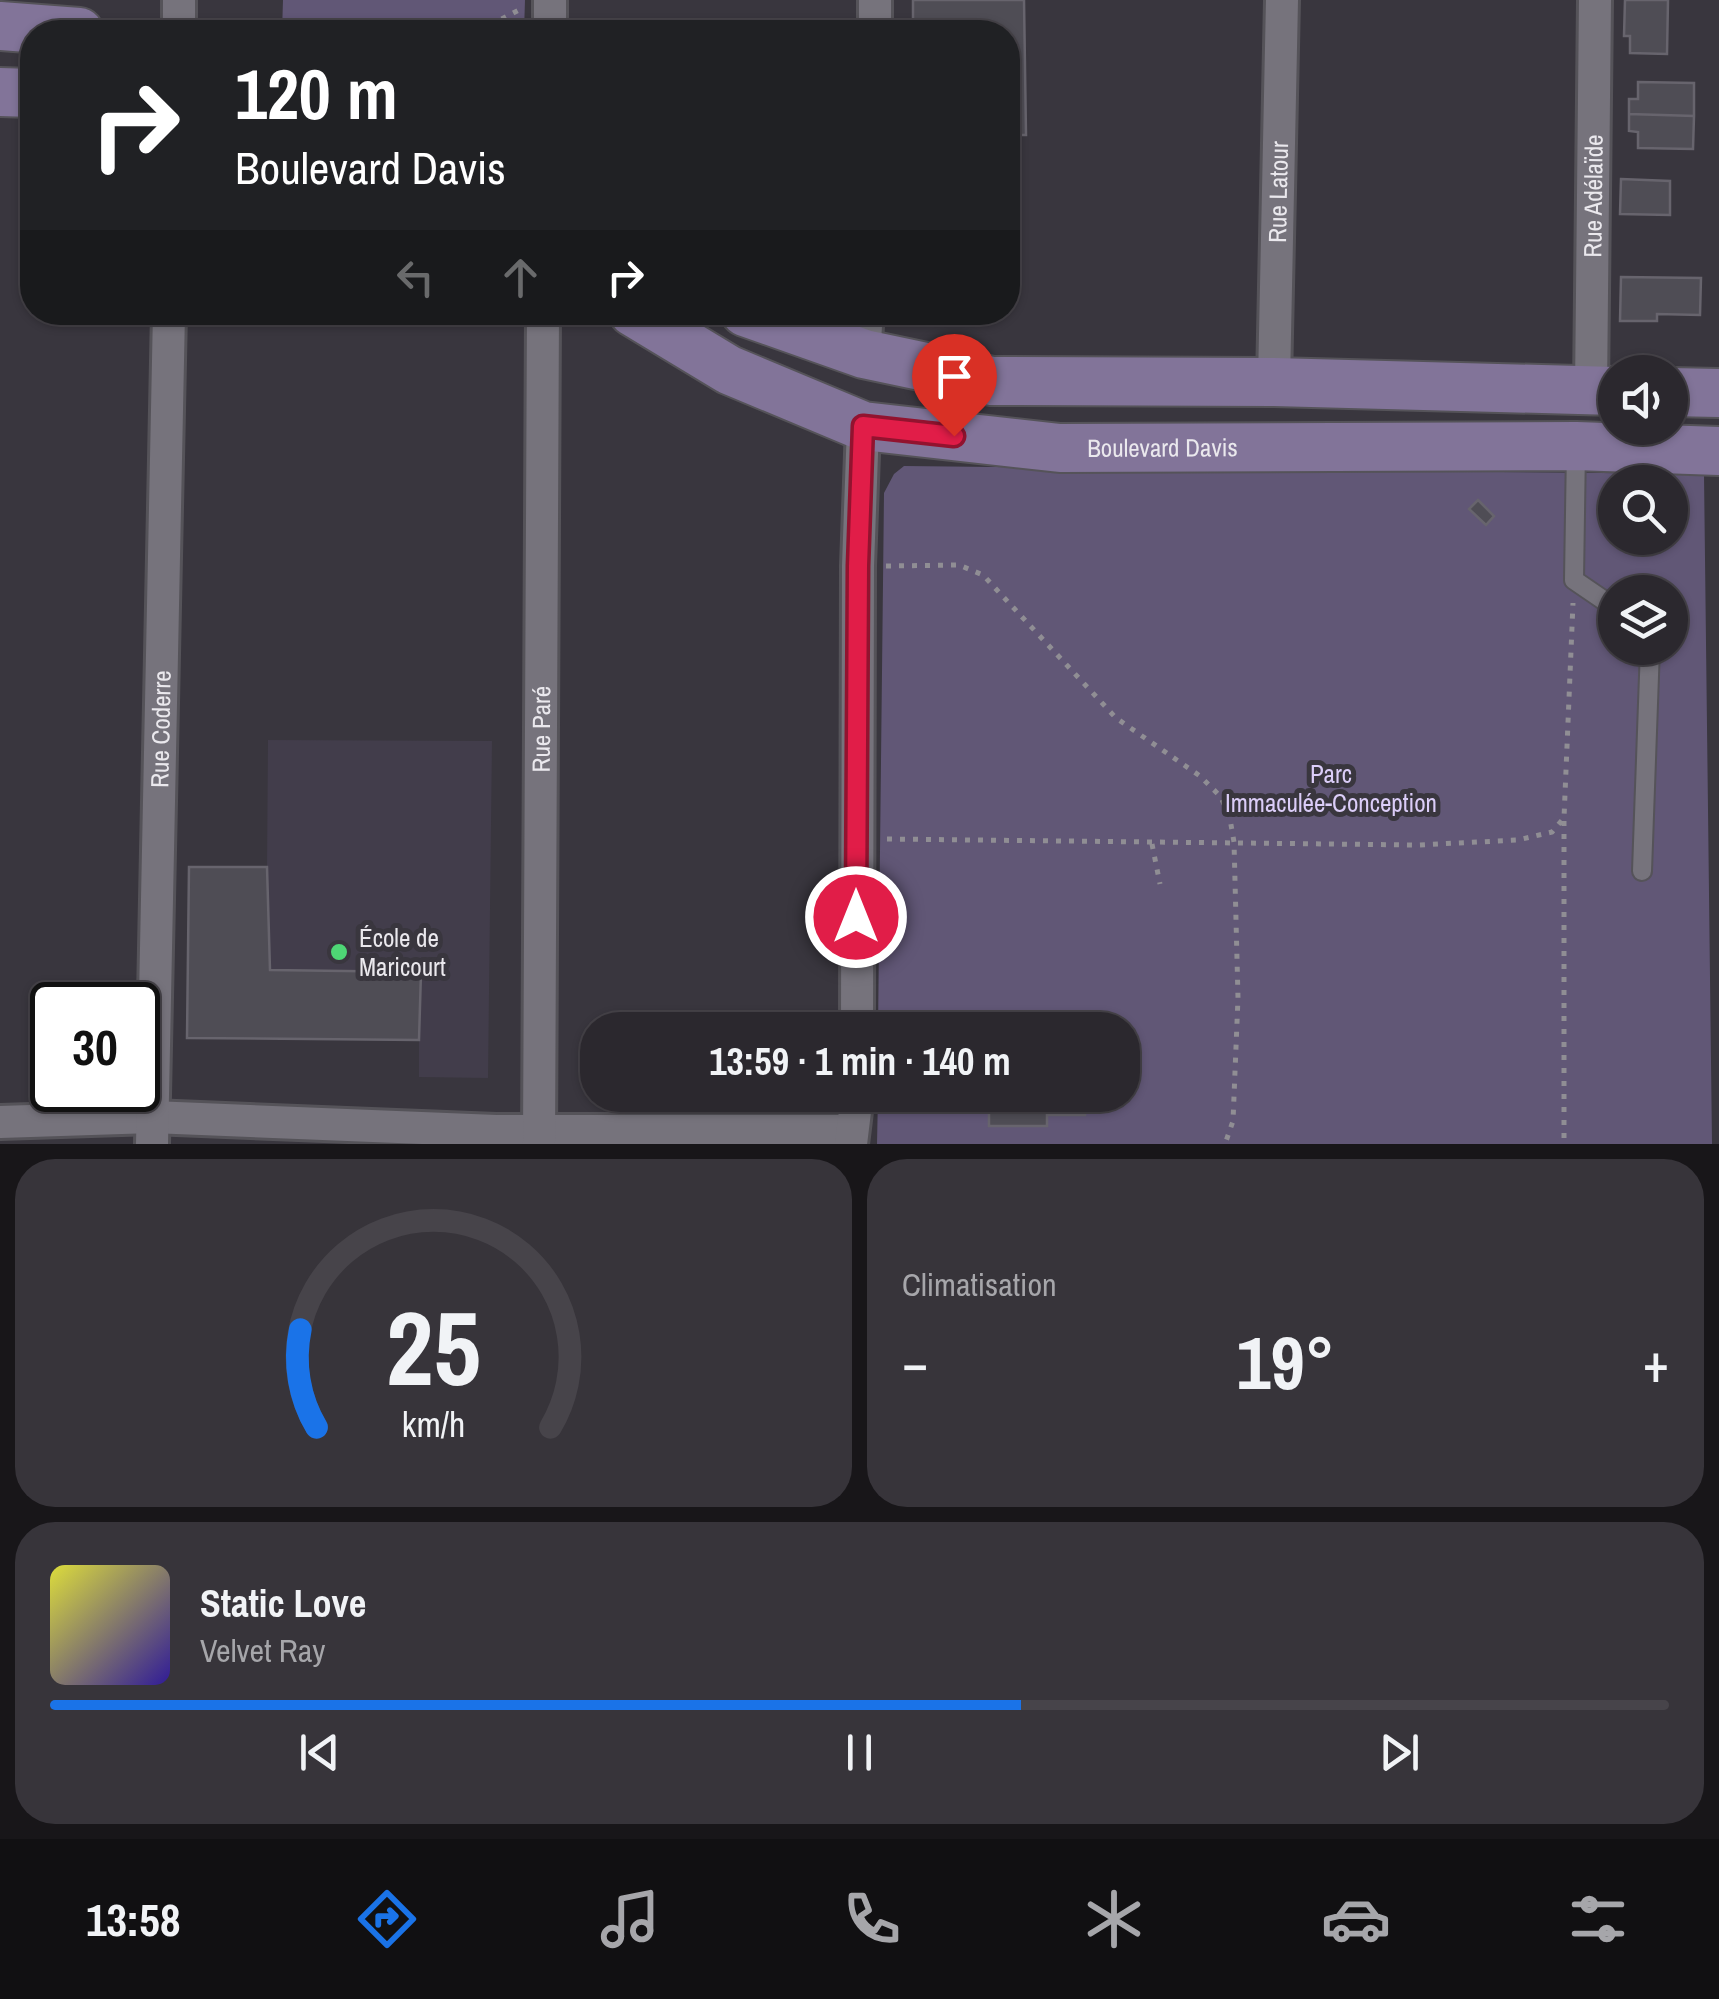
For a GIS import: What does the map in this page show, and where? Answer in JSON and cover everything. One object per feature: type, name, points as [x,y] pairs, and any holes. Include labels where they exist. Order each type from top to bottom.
[{"type":"street","name":"Rue Latour","points":[[1274,382],[1282,0]]},
{"type":"street","name":"Rue Adélaïde","points":[[1595,0],[1602,355]]},
{"type":"street","name":"Rue Coderre","points":[[152,1130],[169,325]]},
{"type":"street","name":"Rue Paré","points":[[539,1138],[543,325]]},
{"type":"street","name":"Boulevard Davis","points":[[655,325],[729,370],[863,426],[1060,448],[1576,446],[1719,451]]},
{"type":"street","points":[[820,325],[866,333],[992,381],[1274,382],[1598,391]]},
{"type":"street","points":[[1688,392],[1719,393]]},
{"type":"street","points":[[856,1012],[858,566],[863,426]]},
{"type":"street","points":[[0,1122],[152,1130],[539,1138],[851,1138],[855,1112]]},
{"type":"lane","points":[[1576,446],[1574,580],[1598,596]]},
{"type":"lane","points":[[1642,871],[1649,665]]},
{"type":"path","points":[[501,20],[538,4]]},
{"type":"path","points":[[858,566],[959,564],[984,575],[1116,718],[1200,776],[1220,798],[1230,819],[1234,842],[1238,998],[1233,1121],[1225,1144]]},
{"type":"path","points":[[1564,1144],[1564,818],[1574,580]]},
{"type":"path","points":[[856,838],[1418,846],[1518,840],[1552,832],[1564,818]]},
{"type":"path","points":[[1152,844],[1160,884]]},
{"type":"shaded area","name":"École de Maricourt","points":[[268,740],[492,741],[488,1078],[419,1077],[419,1040],[187,1038],[189,867],[267,867]]},
{"type":"green space","points":[[283,0],[525,0],[524,20],[282,20]]},
{"type":"green space","name":"Parc Immaculée-Conception","points":[[904,466],[1598,473],[1598,555],[1688,555],[1688,474],[1704,474],[1712,1144],[877,1144],[878,1112],[1140,1112],[1140,1012],[878,1012],[884,493],[894,474]]},
{"type":"building","points":[[913,0],[1024,0],[1026,135],[1020,135],[1020,20],[913,20]]},
{"type":"building","points":[[1625,0],[1668,0],[1667,54],[1630,53],[1630,36],[1624,36]]},
{"type":"building","points":[[1638,82],[1694,83],[1694,116],[1629,114],[1629,99],[1638,99]]},
{"type":"building","points":[[1629,114],[1694,116],[1693,149],[1638,148],[1638,132],[1629,131]]},
{"type":"building","points":[[1621,179],[1670,181],[1670,215],[1620,214]]},
{"type":"building","points":[[1621,277],[1701,278],[1700,315],[1657,314],[1657,321],[1620,321]]},
{"type":"building","points":[[1478,500],[1494,516],[1486,525],[1469,509]]},
{"type":"building","points":[[189,867],[267,867],[270,970],[421,972],[419,1040],[187,1038]]},
{"type":"building","points":[[989,1112],[1085,1112],[1047,1115],[1047,1126],[989,1126]]},
{"type":"place","name":"École de Maricourt","points":[[339,952]]},
{"type":"route","points":[[856,917],[858,566],[863,426],[954,436]]}]
